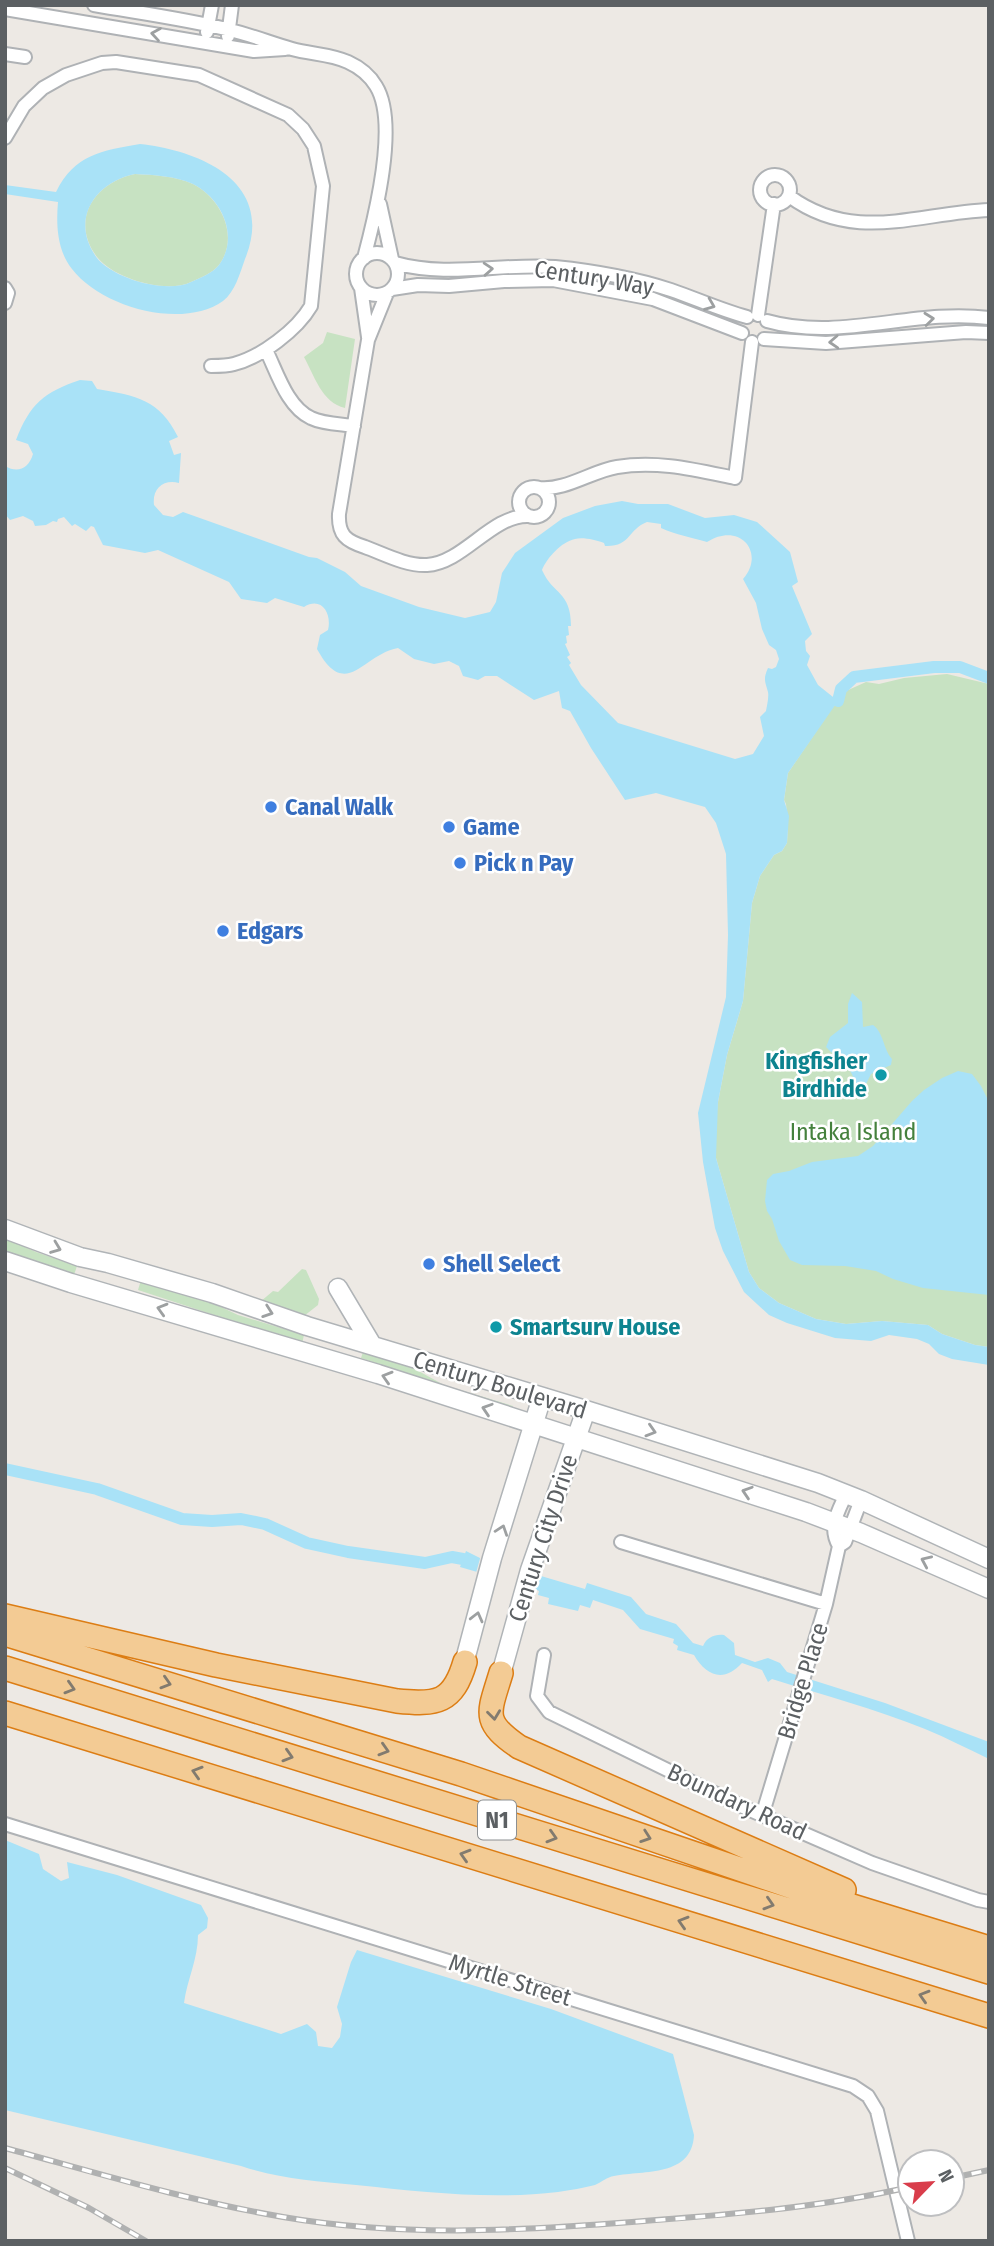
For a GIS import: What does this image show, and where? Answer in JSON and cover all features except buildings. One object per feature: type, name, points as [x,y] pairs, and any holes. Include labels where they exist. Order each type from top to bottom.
[{"type":"highway","points":[[5,1616],[216,1665],[422,1704],[442,1699],[456,1685],[466,1659]]},
{"type":"highway","points":[[5,1633],[461,1774],[814,1894],[989,1948]]},
{"type":"highway","name":"N1","points":[[5,1668],[989,1972]]},
{"type":"highway","points":[[502,1670],[491,1706],[492,1721],[500,1734],[519,1747],[832,1886],[989,1940]]},
{"type":"highway","name":"N1","points":[[5,1713],[989,2016]]},
{"type":"main road","name":"Century Boulevard","points":[[5,1229],[80,1257],[212,1293],[854,1497],[989,1559]]},
{"type":"main road","name":"Century Boulevard","points":[[5,1261],[378,1374],[841,1525],[989,1589]]},
{"type":"main road","points":[[338,1288],[372,1345]]},
{"type":"main road","name":"Century City Drive","points":[[466,1659],[492,1558],[542,1397]]},
{"type":"main road","name":"Century City Drive","points":[[502,1670],[524,1588],[586,1410]]},
{"type":"street","points":[[94,5],[229,30],[291,49],[350,62],[369,77],[377,87],[386,114],[379,197],[364,258],[356,272],[361,288],[368,341]]},
{"type":"street","points":[[205,43],[212,5]]},
{"type":"street","points":[[226,47],[232,5]]},
{"type":"street","points":[[5,9],[254,51],[291,49]]},
{"type":"street","points":[[5,54],[25,57]]},
{"type":"street","points":[[5,138],[24,106],[43,88],[66,75],[103,63],[116,62],[199,75],[288,115],[303,130],[314,146],[323,186],[313,297],[307,313],[266,350],[234,365],[212,366]]},
{"type":"street","points":[[778,175],[785,179],[790,187],[789,196],[783,202],[774,204],[765,200],[761,192],[762,183],[769,176],[778,175]]},
{"type":"street","points":[[789,196],[816,213],[865,222],[901,222],[989,210]]},
{"type":"street","points":[[379,197],[398,277],[376,316],[368,341],[339,514],[338,527],[345,539],[415,564],[429,565],[445,561],[511,519],[537,517],[544,513],[549,502],[569,482]]},
{"type":"street","points":[[753,338],[768,332],[757,318],[774,204]]},
{"type":"street","points":[[364,258],[378,253],[393,261]]},
{"type":"street","name":"Century Way","points":[[393,261],[410,267],[444,271],[527,266],[575,270],[656,286],[786,327],[828,329],[953,317],[989,318]]},
{"type":"street","name":"Century Way","points":[[390,291],[418,285],[449,286],[553,280],[653,299],[753,338],[826,343],[966,332],[989,333]]},
{"type":"street","points":[[5,288],[8,293],[5,303]]},
{"type":"street","points":[[361,288],[372,295],[390,291]]},
{"type":"street","points":[[511,519],[525,490],[533,487],[552,488],[615,467],[649,464],[735,478],[753,338],[742,325],[757,318]]},
{"type":"street","points":[[266,350],[291,399],[307,416],[313,420],[355,423]]},
{"type":"street","points":[[539,488],[547,494],[549,502]]},
{"type":"street","points":[[518,501],[527,516]]},
{"type":"street","name":"Bridge Place","points":[[762,1815],[826,1604],[839,1546],[845,1542],[841,1525],[854,1497]]},
{"type":"street","points":[[621,1542],[826,1604]]},
{"type":"street","name":"Boundary Road","points":[[544,1655],[537,1696],[549,1712],[762,1815],[872,1863],[989,1902]]},
{"type":"street","name":"Myrtle Street","points":[[5,1824],[861,2090],[874,2104],[880,2118],[908,2241]]},
{"type":"green space","points":[[135,174],[186,181],[203,190],[212,199],[219,208],[227,231],[228,242],[219,265],[198,279],[169,286],[128,278],[115,272],[97,257],[89,243],[86,230],[90,205],[108,185]]},
{"type":"green space","points":[[327,332],[355,339],[345,408],[337,405],[325,394],[304,357],[323,343]]},
{"type":"green space","name":"Intaka Island","points":[[947,674],[989,684],[989,1347],[942,1334],[928,1325],[882,1321],[846,1324],[816,1319],[779,1303],[759,1288],[749,1272],[716,1158],[718,1102],[727,1055],[743,1001],[752,903],[760,876],[774,855],[782,851],[787,843],[788,825],[784,800],[788,773],[846,691],[866,682],[879,684],[904,678]]},
{"type":"green space","points":[[5,1238],[77,1266],[74,1275],[5,1252]]},
{"type":"green space","points":[[302,1269],[306,1270],[319,1299],[318,1305],[304,1316],[260,1302],[273,1291],[278,1292]]},
{"type":"green space","points":[[141,1280],[200,1297],[238,1315],[304,1335],[302,1344],[138,1290]]},
{"type":"green space","points":[[364,1349],[393,1357],[444,1385],[513,1406],[511,1411],[441,1389],[361,1358]]},
{"type":"water","points":[[140,144],[187,154],[209,163],[242,191],[250,210],[252,233],[237,282],[223,301],[206,310],[165,314],[143,310],[102,294],[72,269],[63,254],[58,228],[58,202],[5,194],[5,185],[56,192],[72,169],[90,156]],"holes":[[[135,174],[186,181],[212,198],[227,230],[228,242],[219,265],[198,279],[169,286],[128,278],[105,266],[97,258],[89,244],[86,230],[90,205],[108,185]]]},
{"type":"water","points":[[80,380],[92,381],[97,389],[145,401],[163,414],[171,424],[178,437],[169,441],[174,455],[181,453],[179,483],[168,482],[160,486],[155,494],[154,505],[163,515],[173,517],[183,512],[317,558],[345,572],[361,586],[419,607],[465,618],[490,612],[496,602],[502,573],[515,553],[563,518],[595,506],[622,501],[668,504],[705,518],[734,515],[757,522],[790,552],[798,582],[792,586],[812,634],[805,641],[806,651],[810,656],[807,665],[818,685],[838,701],[788,773],[784,800],[789,816],[787,843],[782,851],[774,855],[760,876],[752,903],[743,1001],[727,1055],[718,1102],[716,1158],[749,1272],[759,1288],[779,1303],[816,1319],[846,1324],[882,1321],[928,1325],[942,1334],[989,1347],[989,1365],[952,1359],[939,1354],[929,1344],[917,1339],[889,1335],[871,1341],[835,1338],[787,1323],[769,1315],[744,1292],[723,1251],[715,1228],[703,1162],[698,1113],[726,997],[728,935],[726,854],[716,823],[705,807],[656,793],[625,800],[570,711],[562,708],[559,691],[534,700],[497,676],[485,676],[478,680],[463,676],[459,666],[449,661],[434,664],[414,659],[398,648],[386,652],[355,671],[346,674],[337,672],[327,664],[317,649],[320,635],[328,630],[329,624],[327,613],[321,605],[310,604],[304,607],[275,598],[267,603],[241,599],[229,582],[158,550],[145,553],[103,545],[94,527],[91,526],[86,531],[75,524],[72,526],[64,517],[57,522],[35,526],[33,521],[23,516],[10,520],[5,514],[5,466],[22,468],[29,463],[33,454],[28,444],[16,440],[21,428],[40,401],[57,389]],"holes":[[[647,522],[661,524],[661,528],[707,542],[719,536],[730,535],[746,543],[750,550],[752,559],[743,579],[756,603],[769,645],[776,650],[779,659],[776,667],[768,668],[765,675],[768,701],[766,711],[760,717],[764,736],[753,754],[735,759],[618,723],[581,685],[569,665],[571,663],[567,657],[570,655],[565,644],[566,636],[569,635],[568,626],[571,626],[570,615],[565,599],[542,570],[547,561],[560,547],[575,539],[590,539],[604,543],[605,546],[613,546],[625,541]]]},
{"type":"water","points":[[852,993],[862,1002],[863,1027],[873,1025],[877,1028],[892,1059],[891,1065],[871,1074],[860,1091],[845,1060],[826,1047],[830,1037],[848,1023],[848,1004]]},
{"type":"water","points":[[958,1071],[972,1074],[989,1102],[989,1295],[923,1288],[876,1271],[845,1266],[802,1265],[790,1260],[767,1211],[767,1180],[773,1174],[812,1162],[858,1156],[873,1146],[924,1090]]},
{"type":"water","points":[[466,1551],[480,1558],[585,1589],[587,1583],[631,1597],[646,1614],[676,1624],[693,1643],[703,1646],[712,1637],[724,1635],[734,1643],[735,1655],[755,1662],[768,1658],[780,1663],[787,1672],[885,1703],[989,1742],[989,1759],[933,1732],[887,1715],[772,1679],[768,1682],[762,1670],[742,1663],[722,1675],[710,1672],[694,1655],[677,1650],[674,1639],[640,1629],[623,1610],[593,1600],[590,1608],[580,1605],[578,1611],[548,1604],[549,1598],[538,1595],[539,1591],[533,1588],[460,1567]]},
{"type":"water","points":[[5,1840],[39,1854],[43,1869],[61,1881],[69,1878],[67,1862],[117,1875],[201,1905],[208,1918],[207,1928],[198,1935],[184,2003],[281,2034],[307,2024],[316,2032],[318,2046],[332,2048],[340,2037],[342,2024],[337,2007],[357,1950],[551,2009],[673,2054],[694,2135],[691,2149],[676,2165],[665,2169],[611,2177],[582,2188],[533,2194],[457,2194],[284,2177],[5,2110]]},
{"type":"pier","points":[[481,1555],[538,1572],[533,1591],[476,1573]]},
{"type":"waterway","points":[[838,701],[841,689],[854,677],[934,667],[960,667],[989,678]]},
{"type":"waterway","points":[[5,1469],[97,1489],[182,1519],[241,1519],[265,1524],[307,1543],[348,1552],[425,1563],[452,1557],[463,1559]]},
{"type":"railway","points":[[5,2148],[213,2203],[327,2223],[414,2230],[501,2230],[702,2217],[772,2210],[896,2190]]},
{"type":"railway","points":[[5,2168],[89,2208],[146,2241]]},
{"type":"railway","points":[[966,2175],[989,2170]]},
{"type":"place","name":"Canal Walk","points":[[271,807]]},
{"type":"place","name":"Game","points":[[449,827]]},
{"type":"place","name":"Pick n Pay","points":[[460,863]]},
{"type":"place","name":"Edgars","points":[[223,931]]},
{"type":"place","name":"Kingfisher Birdhide","points":[[881,1075]]},
{"type":"place","name":"Shell Select","points":[[429,1264]]},
{"type":"place","name":"Smartsurv House","points":[[496,1327]]}]
